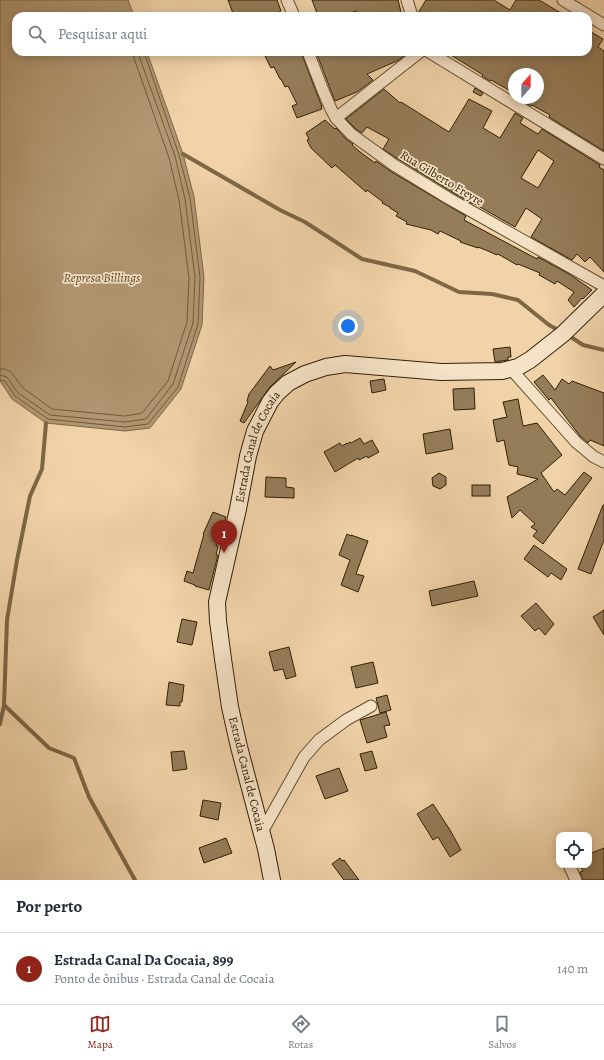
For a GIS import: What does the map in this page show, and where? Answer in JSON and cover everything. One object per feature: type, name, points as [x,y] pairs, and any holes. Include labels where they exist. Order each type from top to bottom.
[{"type":"main road","name":"Estrada Canal de Cocaia","points":[[272,880],[262,832],[240,753],[230,707],[222,659],[217,602],[238,509],[248,456],[255,431],[270,402],[288,383],[305,374],[326,367],[345,364],[441,372],[502,371],[518,367],[525,364],[540,353],[563,334],[604,294]]},
{"type":"street","points":[[287,0],[292,12]]},
{"type":"street","points":[[407,0],[411,12]]},
{"type":"street","points":[[563,0],[583,12]]},
{"type":"street","points":[[592,18],[604,25]]},
{"type":"street","name":"Rua Gilberto Freyre","points":[[310,56],[336,118],[352,134],[394,165],[473,213],[604,286]]},
{"type":"street","points":[[336,118],[415,56]]},
{"type":"street","points":[[435,56],[604,159]]},
{"type":"street","points":[[511,369],[576,442],[594,457],[604,462]]},
{"type":"street","points":[[262,832],[304,757],[319,740],[346,720],[371,706]]},
{"type":"street","points":[[570,868],[576,880]]},
{"type":"water","name":"Represa Billings","points":[[0,0],[128,0],[132,12],[12,12],[12,56],[148,56],[183,154],[194,197],[204,277],[202,325],[181,389],[150,428],[125,431],[46,423],[12,399],[0,381]]},
{"type":"building","points":[[228,0],[277,0],[281,11],[279,12],[232,12]]},
{"type":"building","points":[[312,0],[398,0],[401,12],[356,11],[316,12]]},
{"type":"building","points":[[426,0],[494,0],[510,10],[516,0],[539,0],[559,12],[419,12]]},
{"type":"building","points":[[592,32],[603,39],[598,47],[604,51],[604,151],[549,117],[550,115],[527,104],[544,104],[544,68],[508,68],[508,90],[482,76],[483,75],[452,56],[592,56]]},
{"type":"building","points":[[265,56],[303,56],[322,109],[297,118],[292,106],[297,104],[288,86],[285,87],[274,67],[271,68]]},
{"type":"building","points":[[318,56],[404,56],[397,61],[367,74],[373,80],[357,92],[335,101]]},
{"type":"building","points":[[475,88],[483,93],[481,96],[473,92]]},
{"type":"building","points":[[384,89],[400,103],[401,102],[449,132],[469,99],[492,111],[483,128],[500,138],[515,113],[523,118],[520,123],[538,134],[542,129],[600,165],[599,167],[604,170],[604,272],[590,257],[585,262],[577,254],[572,260],[531,237],[542,219],[526,208],[515,227],[452,192],[383,149],[389,139],[367,127],[362,133],[346,119]],"holes":[[[538,150],[554,161],[538,188],[521,178]]]},
{"type":"building","points":[[325,120],[335,129],[336,128],[360,152],[375,163],[376,161],[390,171],[466,216],[464,220],[537,259],[538,257],[569,274],[592,290],[574,307],[568,300],[574,292],[557,281],[555,284],[539,275],[540,273],[518,264],[517,265],[498,254],[497,255],[478,247],[460,242],[461,241],[440,231],[438,234],[431,230],[406,224],[407,222],[396,216],[398,213],[382,203],[383,202],[367,190],[366,192],[335,165],[332,168],[311,148],[307,140],[309,139],[306,133]]},
{"type":"building","points":[[510,347],[511,357],[508,357],[508,360],[495,362],[493,349]]},
{"type":"building","points":[[296,362],[270,387],[244,423],[240,421],[248,402],[249,394],[270,366],[273,370]]},
{"type":"building","points":[[543,375],[555,390],[562,379],[569,384],[572,381],[604,393],[604,446],[590,440],[588,443],[580,436],[551,398],[549,400],[534,382]]},
{"type":"building","points":[[384,379],[386,390],[372,393],[370,381]]},
{"type":"building","points":[[474,388],[475,409],[454,410],[453,389]]},
{"type":"building","points":[[518,399],[523,426],[537,423],[562,455],[541,473],[554,492],[557,489],[565,495],[584,472],[592,478],[543,544],[533,536],[537,531],[531,527],[535,524],[520,510],[512,518],[507,497],[538,479],[517,474],[518,467],[509,465],[504,440],[497,442],[493,420],[507,417],[503,402]]},
{"type":"building","points":[[450,429],[453,449],[426,454],[423,434]]},
{"type":"building","points":[[360,438],[364,444],[372,440],[379,452],[368,458],[367,456],[359,460],[358,458],[335,472],[324,452],[340,443],[342,446]]},
{"type":"building","points":[[439,473],[446,477],[446,485],[440,489],[433,486],[432,478]]},
{"type":"building","points":[[266,477],[286,478],[286,487],[294,488],[294,498],[265,497]]},
{"type":"building","points":[[472,485],[490,485],[490,496],[472,496]]},
{"type":"building","points":[[603,505],[604,540],[591,574],[578,569]]},
{"type":"building","points":[[213,512],[226,517],[216,545],[218,546],[216,555],[218,555],[209,590],[184,581],[187,571],[193,573],[203,534]]},
{"type":"building","points":[[347,534],[368,541],[356,574],[364,576],[358,592],[341,585],[350,560],[339,555]]},
{"type":"building","points":[[534,545],[567,569],[561,580],[551,573],[548,577],[524,559]]},
{"type":"building","points":[[474,581],[478,596],[432,606],[429,591]]},
{"type":"building","points":[[536,603],[554,624],[545,635],[539,628],[535,631],[521,616]]},
{"type":"building","points":[[604,610],[604,635],[593,617]]},
{"type":"building","points":[[182,619],[197,622],[192,645],[177,642]]},
{"type":"building","points":[[289,647],[296,676],[286,679],[283,669],[274,671],[269,652]]},
{"type":"building","points":[[373,662],[378,683],[356,688],[351,667]]},
{"type":"building","points":[[169,682],[184,685],[182,702],[180,702],[180,706],[166,705]]},
{"type":"building","points":[[387,695],[391,710],[380,713],[376,698]]},
{"type":"building","points":[[386,712],[390,725],[384,726],[387,737],[367,743],[360,720]]},
{"type":"building","points":[[184,751],[187,769],[173,771],[171,752]]},
{"type":"building","points":[[372,751],[377,768],[365,771],[360,754]]},
{"type":"building","points":[[339,768],[348,791],[325,799],[316,776]]},
{"type":"building","points":[[203,800],[221,803],[218,820],[200,816]]},
{"type":"building","points":[[433,804],[461,850],[450,857],[438,837],[433,840],[417,814]]},
{"type":"building","points":[[226,838],[232,853],[204,863],[199,848]]},
{"type":"building","points":[[604,848],[604,880],[583,880],[580,872],[583,871],[582,868],[592,868],[592,853]]},
{"type":"building","points":[[340,858],[342,861],[344,860],[359,880],[344,880],[332,864]]},
{"type":"waterway","points":[[183,154],[280,210],[305,222],[362,259],[415,271],[459,292],[492,294],[518,300],[549,325],[560,331]]},
{"type":"waterway","points":[[568,335],[583,345],[604,350]]},
{"type":"waterway","points":[[0,724],[4,705],[7,620],[30,496],[42,469],[46,423]]},
{"type":"waterway","points":[[4,705],[49,748],[74,758],[89,797],[135,880]]},
{"type":"place","name":"Estrada Canal Da Cocaia, 899","points":[[224,553]]}]
